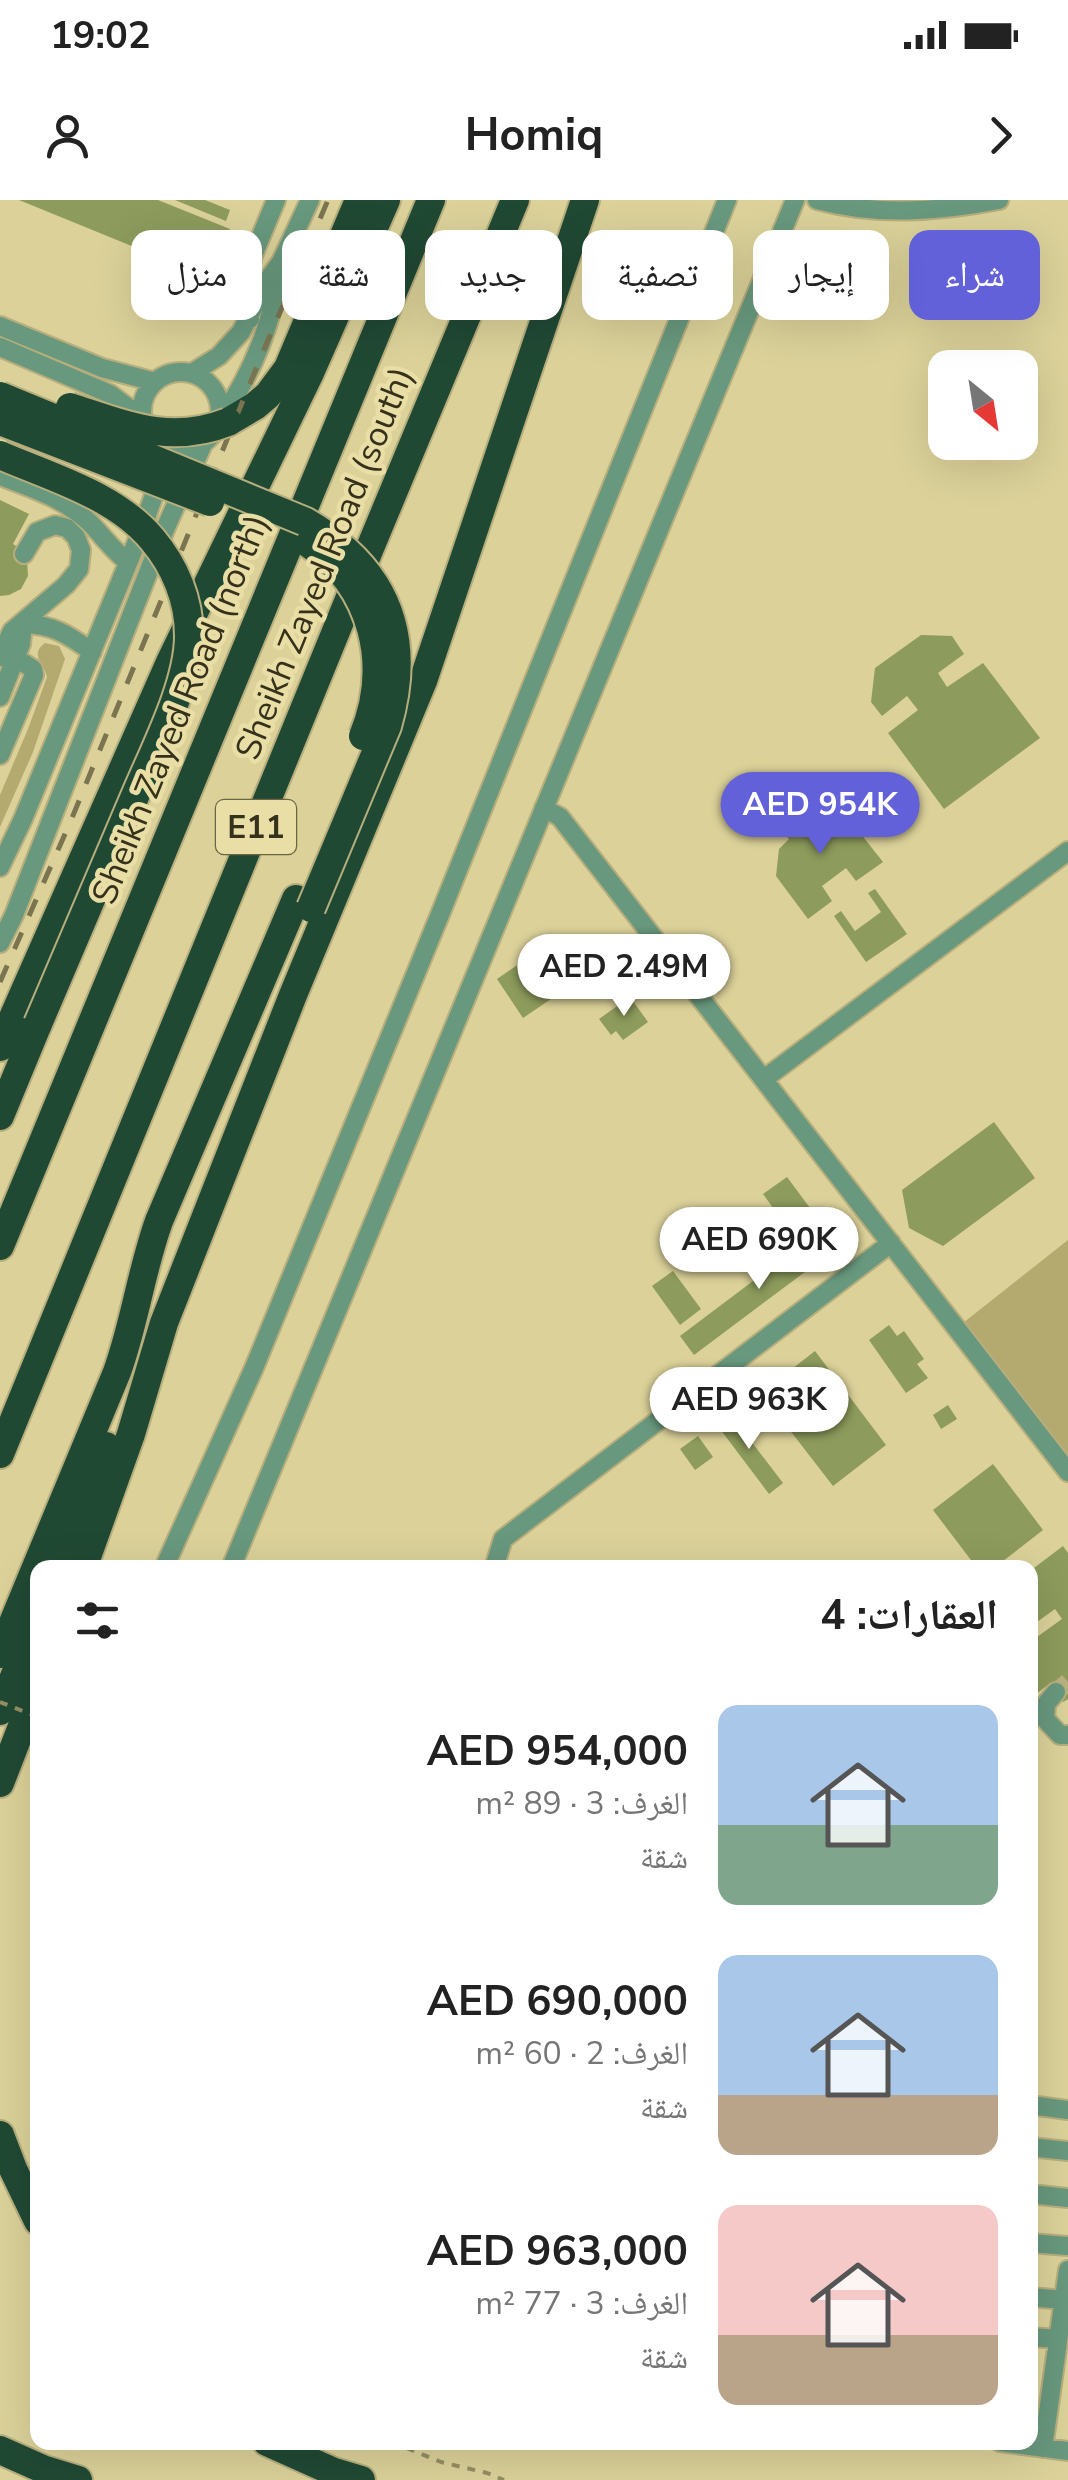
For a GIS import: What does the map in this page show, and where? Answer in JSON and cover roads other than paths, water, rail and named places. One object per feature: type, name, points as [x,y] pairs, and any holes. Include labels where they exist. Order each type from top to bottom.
[{"type":"highway","points":[[0,386],[174,434],[207,430],[255,406],[288,368],[359,200]]},
{"type":"highway","points":[[0,1047],[171,660],[309,376],[386,200]]},
{"type":"highway","name":"Sheikh Zayed Road (north)","points":[[0,1246],[431,200]]},
{"type":"highway","name":"Sheikh Zayed Road (south)","points":[[0,1454],[515,200]]},
{"type":"highway","points":[[87,1560],[164,1323],[424,682],[585,200]]},
{"type":"highway","points":[[0,396],[306,522],[332,537],[374,581],[396,637],[399,667],[396,698],[387,726],[159,1221],[117,1372],[39,1560]]},
{"type":"highway","points":[[0,421],[299,538],[333,563],[359,597],[378,658],[375,701],[304,903]]},
{"type":"highway","points":[[0,455],[104,501],[150,536],[168,560],[180,586],[189,639],[184,668],[160,736],[0,1116]]},
{"type":"highway","points":[[0,1619],[137,1303]]},
{"type":"highway","points":[[61,1560],[120,1411],[164,1323]]},
{"type":"highway","points":[[0,1654],[30,1582]]},
{"type":"highway","points":[[0,1710],[30,1637]]},
{"type":"highway","points":[[0,1782],[30,1705]]},
{"type":"highway","points":[[0,2136],[30,2204]]},
{"type":"highway","points":[[0,2450],[78,2480]]},
{"type":"highway","points":[[284,2450],[334,2472],[364,2480]]},
{"type":"street","points":[[262,234],[276,200]]},
{"type":"street","points":[[262,292],[281,262],[310,200]]},
{"type":"street","points":[[168,1560],[268,1335],[727,200]]},
{"type":"street","points":[[234,1560],[794,200]]},
{"type":"street","points":[[817,200],[850,209],[923,211],[999,200]]},
{"type":"street","points":[[0,942],[166,526],[203,444],[224,421],[264,338],[281,262]]},
{"type":"street","points":[[0,316],[54,350]]},
{"type":"street","points":[[192,373],[219,356],[249,320]]},
{"type":"street","points":[[0,326],[54,350],[155,382]]},
{"type":"street","points":[[0,347],[122,400],[142,418],[150,436],[165,447],[185,450],[203,444]]},
{"type":"street","points":[[142,418],[144,398],[155,382],[172,372],[192,373],[209,383],[224,421]]},
{"type":"street","points":[[34,488],[59,435],[69,376]]},
{"type":"street","points":[[0,886],[2,864],[155,492],[165,447]]},
{"type":"street","points":[[0,476],[56,498],[79,513],[128,562]]},
{"type":"street","points":[[23,624],[72,580],[82,556],[80,543],[72,532],[54,525],[36,532],[24,554]]},
{"type":"street","points":[[23,624],[56,628],[92,652]]},
{"type":"street","points":[[0,697],[8,658],[24,636],[23,624]]},
{"type":"street","points":[[0,755],[34,675],[33,669],[8,658]]},
{"type":"street","points":[[544,808],[560,817],[1068,1472]]},
{"type":"street","points":[[764,1080],[1068,851]]},
{"type":"street","points":[[497,1560],[504,1539],[891,1243]]},
{"type":"street","points":[[1056,1692],[1046,1704],[1045,1718],[1060,1735],[1068,1736]]},
{"type":"street","points":[[1038,2105],[1068,2110]]},
{"type":"street","points":[[1038,2148],[1068,2151]]},
{"type":"street","points":[[1038,2195],[1068,2198]]},
{"type":"street","points":[[1038,2243],[1068,2246]]},
{"type":"street","points":[[1043,2448],[1068,2270]]},
{"type":"street","points":[[1038,2298],[1064,2300]]},
{"type":"street","points":[[1038,2338],[1058,2339]]},
{"type":"street","points":[[1038,2388],[1051,2389]]},
{"type":"street","points":[[1038,2447],[1068,2451]]},
{"type":"street","points":[[305,2450],[364,2480]]},
{"type":"tunnel","points":[[1056,1692],[1068,1682]]},
{"type":"railway","points":[[0,982],[328,200]]}]
